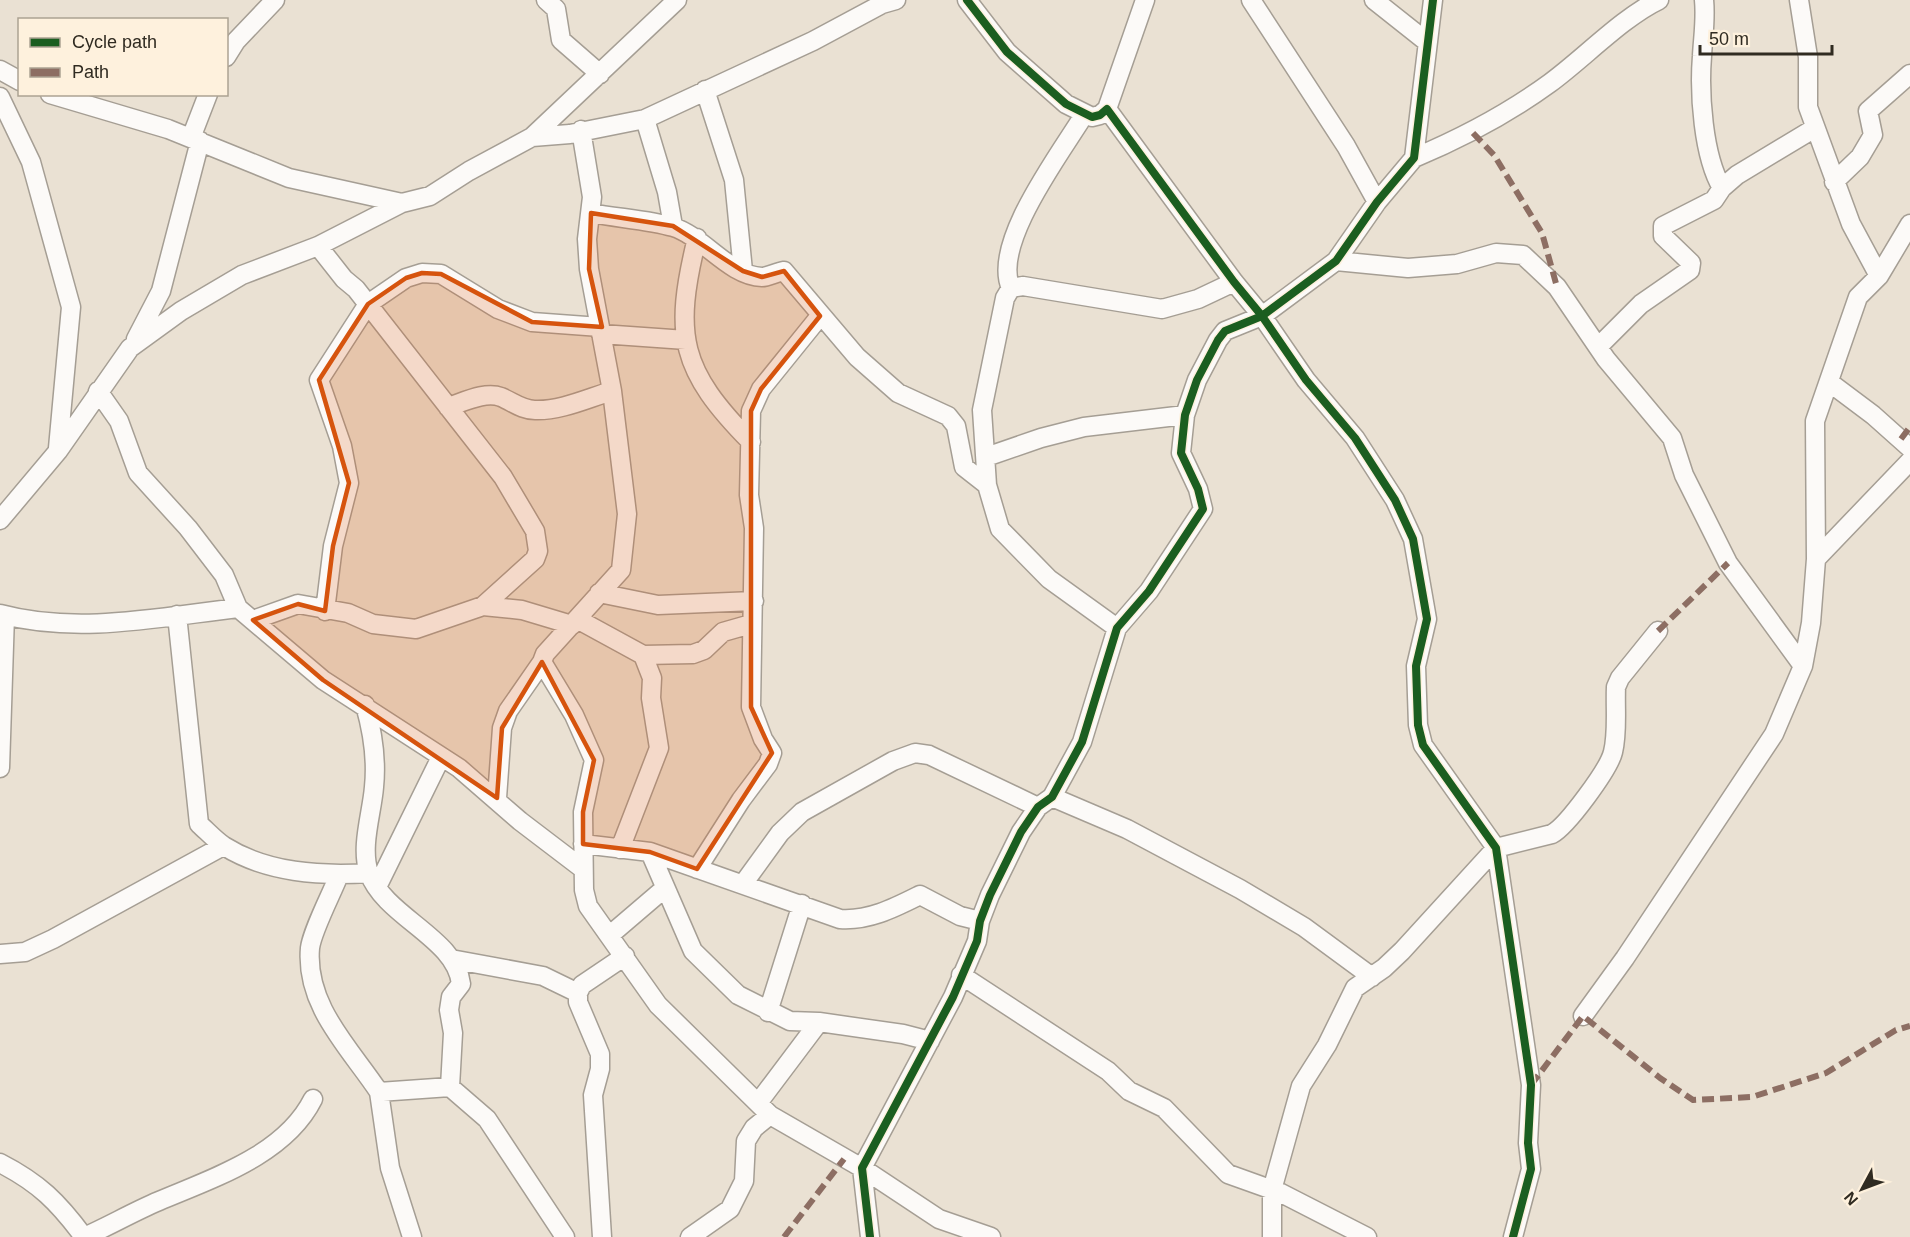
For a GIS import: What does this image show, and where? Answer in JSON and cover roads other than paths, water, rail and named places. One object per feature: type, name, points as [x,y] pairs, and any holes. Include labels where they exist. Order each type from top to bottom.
[{"type":"street","points":[[228,54],[236,41],[275,0]]},
{"type":"street","points":[[546,0],[556,9],[561,40],[600,74]]},
{"type":"street","points":[[130,348],[181,310],[242,275],[318,246],[402,203],[430,196],[469,171],[532,137],[677,0]]},
{"type":"street","points":[[532,137],[645,119],[813,41],[882,4],[896,0]]},
{"type":"street","points":[[968,0],[1007,52],[1066,104],[1084,114],[1100,116],[1107,109],[1145,0]]},
{"type":"street","points":[[1251,0],[1346,146],[1377,202]]},
{"type":"street","points":[[1374,0],[1427,42]]},
{"type":"street","points":[[1414,158],[1433,0]]},
{"type":"street","points":[[870,1237],[862,1168],[953,998],[977,941],[980,921],[1020,832],[1045,802],[1082,742],[1117,628],[1149,591],[1203,509],[1198,489],[1181,453],[1185,416],[1197,380],[1218,339],[1225,331],[1262,316],[1336,261],[1377,202],[1414,158],[1473,133],[1492,121],[1549,83],[1659,0]]},
{"type":"street","points":[[1704,0],[1701,58],[1704,112],[1713,173],[1722,188]]},
{"type":"street","points":[[1799,0],[1808,57],[1808,107],[1851,224],[1879,276]]},
{"type":"street","points":[[0,70],[18,80]]},
{"type":"street","points":[[1834,182],[1860,157],[1873,135],[1868,111],[1910,74]]},
{"type":"street","points":[[705,90],[734,180],[743,271]]},
{"type":"street","points":[[56,96],[196,140],[290,178],[402,203]]},
{"type":"street","points":[[0,520],[58,451],[148,320],[161,291],[207,96]]},
{"type":"street","points":[[0,97],[31,162],[71,307],[58,451]]},
{"type":"street","points":[[1107,109],[1234,282],[1262,316],[1306,380],[1355,438],[1395,500],[1413,539],[1427,619],[1416,666],[1420,734],[1423,745],[1496,848],[1531,1085],[1528,1143],[1531,1170],[1513,1237]]},
{"type":"street","points":[[1011,288],[1006,278],[1009,245],[1022,218],[1084,114]]},
{"type":"street","points":[[645,119],[667,192],[673,226]]},
{"type":"street","points":[[1598,347],[1641,304],[1690,270],[1691,263],[1663,236],[1663,226],[1714,200],[1722,188],[1737,175],[1815,128]]},
{"type":"street","points":[[497,798],[505,720],[542,662],[542,658],[621,570],[627,514],[612,391],[589,269],[587,239],[592,197],[581,130]]},
{"type":"street","points":[[591,213],[673,226],[697,238],[713,253],[743,271],[762,277],[784,271],[857,357],[898,393],[948,416],[956,426],[964,467],[987,484]]},
{"type":"street","points":[[1582,1016],[1625,958],[1774,734],[1803,666],[1811,623],[1816,559],[1815,421],[1858,297],[1879,276],[1910,224]]},
{"type":"street","points":[[697,238],[685,287],[683,307],[686,340],[701,384],[718,409],[751,442]]},
{"type":"street","points":[[253,620],[298,604],[325,611],[348,613],[373,624],[417,629],[483,606],[535,559],[537,540],[503,477],[368,304],[318,246]]},
{"type":"street","points":[[1336,261],[1408,268],[1457,264],[1496,253],[1523,255],[1557,287],[1598,347],[1672,438],[1684,475],[1728,563],[1803,666]]},
{"type":"street","points":[[325,611],[333,546],[349,483],[342,446],[319,380],[368,304],[406,278],[422,273],[441,274],[498,309],[532,322],[686,340]]},
{"type":"street","points":[[1117,628],[1049,579],[1000,528],[987,484],[982,410],[1005,298],[1011,288],[1023,286],[1162,309],[1198,299],[1234,282]]},
{"type":"street","points":[[697,869],[741,800],[768,764],[772,753],[763,739],[751,708],[751,624],[754,601],[751,411],[761,389],[820,316]]},
{"type":"street","points":[[1829,382],[1873,415],[1910,448]]},
{"type":"street","points":[[99,391],[119,421],[138,472],[188,528],[224,575],[238,608],[323,680],[365,705],[441,757],[497,798],[520,821],[583,869]]},
{"type":"street","points":[[447,407],[490,395],[502,398],[518,407],[536,410],[559,407],[612,391]]},
{"type":"street","points":[[986,457],[1041,438],[1084,427],[1185,416]]},
{"type":"street","points":[[1816,559],[1910,461]]},
{"type":"street","points":[[600,593],[658,605],[754,601]]},
{"type":"street","points":[[483,606],[522,610],[574,622],[643,655],[693,654],[704,650],[723,632],[751,624]]},
{"type":"street","points":[[0,768],[3,614],[51,621],[108,624],[238,608]]},
{"type":"street","points":[[177,615],[199,824],[223,846],[257,862],[299,872],[373,880]]},
{"type":"street","points":[[1272,1237],[1272,1190],[1301,1086],[1327,1045],[1355,988],[1372,977],[1402,951],[1496,848],[1560,830],[1576,811],[1613,754],[1616,687],[1620,678],[1658,631]]},
{"type":"street","points":[[620,849],[659,748],[651,698],[652,678],[643,655]]},
{"type":"street","points":[[542,662],[574,715],[594,760],[583,812],[583,869],[588,906],[658,1005],[764,1109],[939,1218],[991,1237]]},
{"type":"street","points":[[365,705],[375,741],[375,784],[366,852],[373,880],[460,971],[461,984],[451,997],[449,1010],[453,1033],[450,1087]]},
{"type":"street","points":[[743,884],[780,833],[802,812],[852,781],[915,753],[929,755],[1045,802],[1127,829],[1240,889],[1304,927],[1372,977]]},
{"type":"street","points":[[373,880],[441,757]]},
{"type":"street","points":[[583,844],[650,852],[840,919],[857,920],[893,909],[920,895],[960,916],[980,921]]},
{"type":"street","points":[[0,954],[25,952],[39,946],[223,846]]},
{"type":"street","points":[[650,852],[693,951],[738,995],[790,1021],[819,1022],[903,1034],[930,1041]]},
{"type":"street","points":[[339,875],[310,946],[312,975],[319,1002],[339,1039],[379,1092],[390,1168],[412,1237]]},
{"type":"street","points":[[610,935],[665,888]]},
{"type":"street","points":[[768,1012],[802,904]]},
{"type":"street","points":[[602,1237],[593,1095],[600,1069],[600,1054],[578,1002],[578,993],[582,984],[625,956]]},
{"type":"street","points":[[451,959],[543,976],[578,993]]},
{"type":"street","points":[[961,975],[1108,1071],[1130,1091],[1164,1108],[1219,1168],[1228,1174],[1272,1190],[1367,1237]]},
{"type":"street","points":[[690,1237],[729,1209],[744,1181],[746,1141],[819,1022]]},
{"type":"street","points":[[379,1092],[450,1087],[487,1119],[565,1237]]},
{"type":"street","points":[[0,1163],[44,1189],[84,1237],[234,1169],[276,1140],[305,1114],[313,1099]]}]
